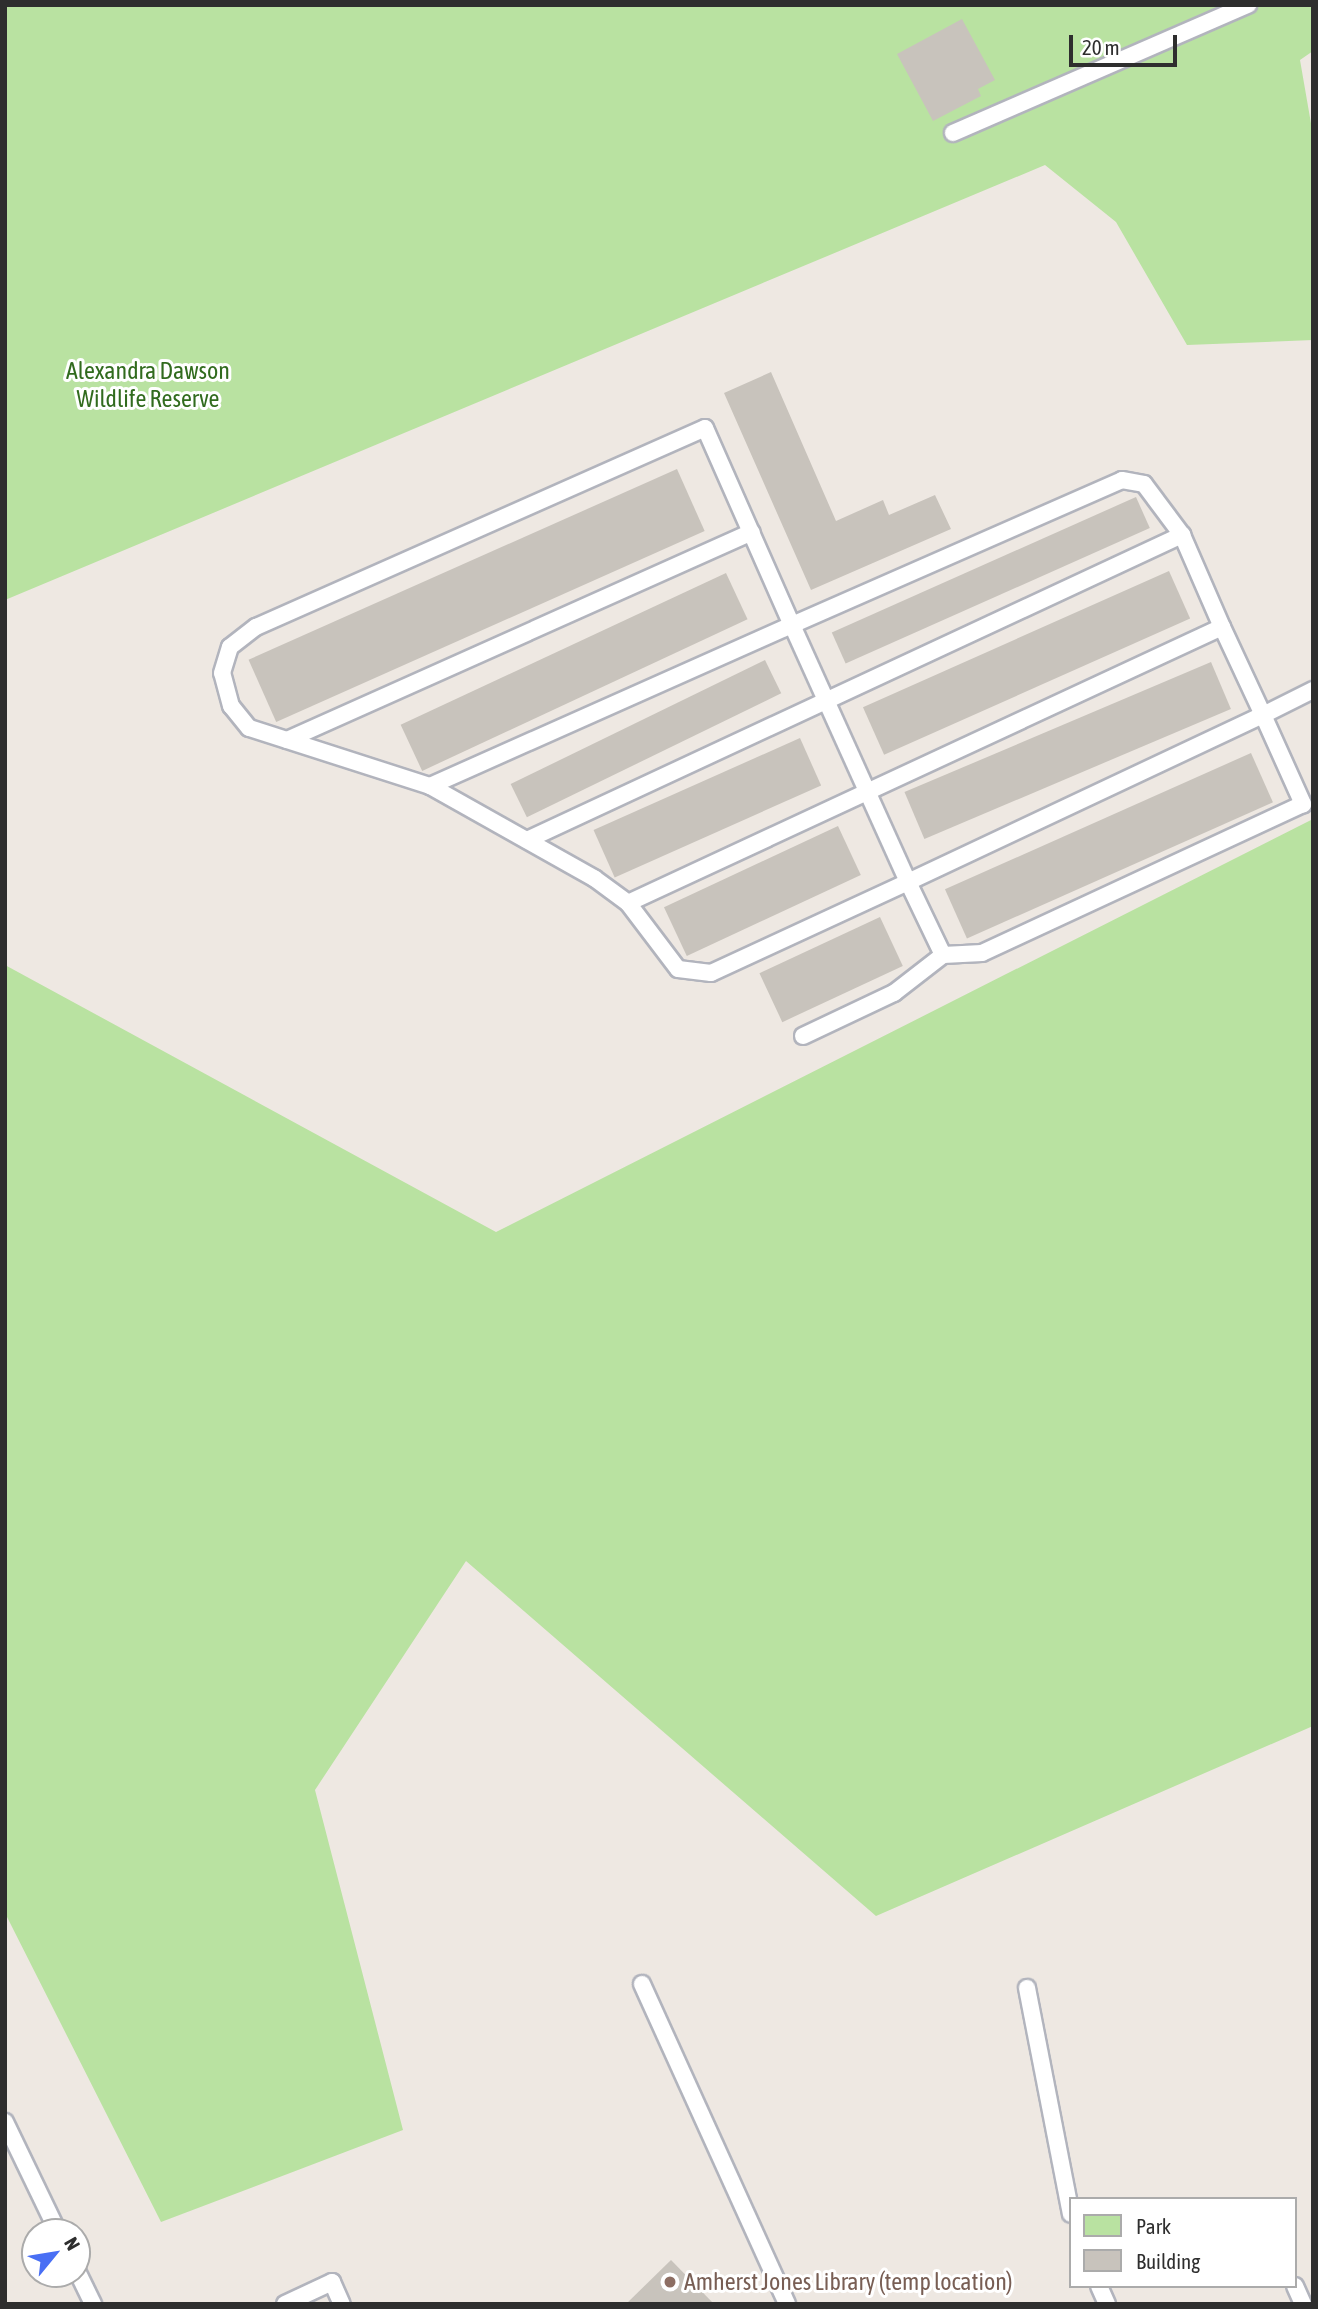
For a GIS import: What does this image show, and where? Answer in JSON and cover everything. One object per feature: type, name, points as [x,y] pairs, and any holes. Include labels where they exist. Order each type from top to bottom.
[{"type":"lane","points":[[953,134],[1248,5]]},
{"type":"lane","points":[[943,955],[908,883],[705,428],[268,622],[230,647],[222,673],[231,706],[249,728],[430,786],[527,840],[628,903],[678,970],[711,973],[908,883],[1313,690]]},
{"type":"lane","points":[[430,786],[1122,480],[1144,484],[1182,535],[1303,804],[982,953],[943,955],[894,993],[803,1036]]},
{"type":"lane","points":[[287,740],[751,532]]},
{"type":"lane","points":[[527,840],[1182,535]]},
{"type":"lane","points":[[628,903],[1222,627]]},
{"type":"lane","points":[[642,1984],[787,2304]]},
{"type":"lane","points":[[1027,1989],[1070,2209]]},
{"type":"lane","points":[[5,2122],[51,2218]]},
{"type":"lane","points":[[285,2304],[332,2282],[342,2304]]},
{"type":"lane","points":[[85,2288],[93,2304]]},
{"type":"lane","points":[[1100,2288],[1107,2304]]},
{"type":"lane","points":[[1296,2288],[1304,2304]]},
{"type":"green space","name":"Alexandra Dawson Wildlife Reserve","points":[[5,5],[1313,5],[1313,51],[1300,60],[1313,135],[1313,340],[1187,345],[1116,222],[1045,165],[5,600]]},
{"type":"green space","points":[[1313,819],[1313,1726],[876,1916],[466,1561],[315,1790],[403,2130],[161,2222],[5,1913],[5,965],[496,1232]]},
{"type":"building","points":[[962,19],[995,80],[978,89],[981,96],[933,121],[897,54]]},
{"type":"building","points":[[771,372],[836,521],[883,500],[889,515],[935,495],[951,529],[811,590],[724,393]]},
{"type":"building","points":[[677,469],[705,531],[276,722],[249,660]]},
{"type":"building","points":[[1136,497],[1150,528],[846,664],[832,632]]},
{"type":"building","points":[[1169,571],[1190,619],[884,755],[863,707]]},
{"type":"building","points":[[726,573],[748,619],[422,771],[401,725]]},
{"type":"building","points":[[765,660],[781,693],[527,817],[511,784]]},
{"type":"building","points":[[1211,662],[1231,709],[924,839],[904,792]]},
{"type":"building","points":[[800,738],[821,786],[615,877],[594,830]]},
{"type":"building","points":[[1251,753],[1273,802],[967,939],[945,889]]},
{"type":"building","points":[[838,826],[861,875],[687,956],[664,907]]},
{"type":"building","points":[[880,917],[903,966],[782,1022],[759,973]]},
{"type":"building","name":"Amherst Jones Library (temp location)","points":[[671,2260],[714,2304],[626,2304]]},
{"type":"place","name":"Amherst Jones Library (temp location)","points":[[670,2282]]}]
